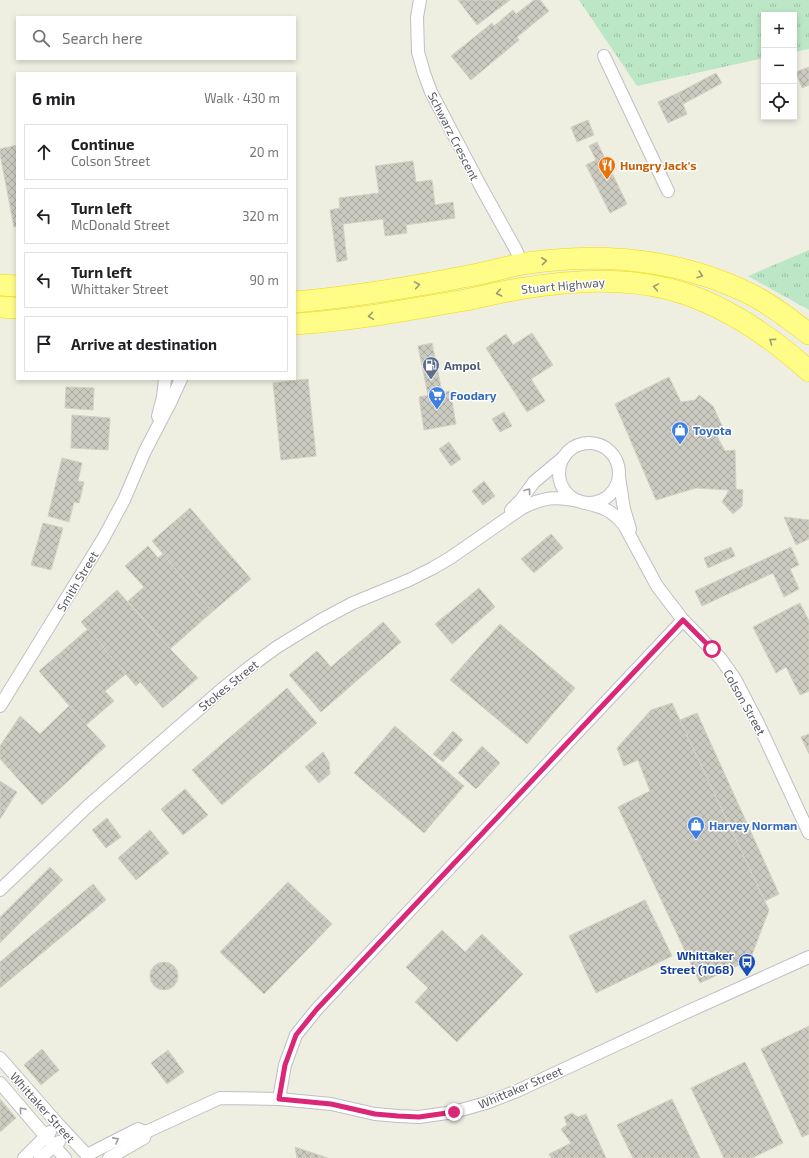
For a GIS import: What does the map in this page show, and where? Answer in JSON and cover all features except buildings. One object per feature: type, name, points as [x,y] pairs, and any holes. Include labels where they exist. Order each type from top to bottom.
[{"type":"highway","name":"Stuart Highway","points":[[296,302],[371,293],[464,277],[522,264],[582,258],[639,260],[690,271],[721,281],[752,295],[789,318],[809,334]]},
{"type":"highway","points":[[522,264],[525,288]]},
{"type":"highway","name":"Stuart Highway","points":[[296,324],[374,315],[525,288],[571,282],[608,281],[669,289],[703,300],[740,319],[781,347],[809,371]]},
{"type":"highway","points":[[0,284],[16,286]]},
{"type":"highway","points":[[0,307],[16,308]]},
{"type":"street","name":"Schwarz Crescent","points":[[420,0],[417,17],[418,52],[431,92],[516,250],[522,264]]},
{"type":"street","points":[[604,56],[668,191]]},
{"type":"street","name":"Smith Street","points":[[146,451],[159,415],[165,380]]},
{"type":"street","name":"Smith Street","points":[[0,706],[103,539],[124,500],[181,380]]},
{"type":"street","points":[[581,444],[596,444],[609,451],[614,457],[619,471],[617,484],[608,496],[592,503],[558,498],[540,500],[522,508],[491,529],[521,500],[534,482],[568,452],[581,444]]},
{"type":"street","points":[[564,457],[559,470],[559,478],[562,486],[572,498],[582,502]]},
{"type":"street","name":"Colson Street","points":[[619,471],[624,509],[634,544]]},
{"type":"street","name":"Colson Street","points":[[582,502],[599,506],[613,513],[624,525],[657,586],[683,620],[721,659],[735,679],[758,723],[809,833]]},
{"type":"street","name":"Stokes Street","points":[[0,890],[89,805],[221,690],[251,666],[277,647],[321,620],[353,603],[409,580],[433,568],[491,529]]},
{"type":"street","points":[[279,1099],[285,1065],[296,1035],[317,1009],[683,620]]},
{"type":"street","name":"Whittaker Street","points":[[0,1058],[87,1156],[138,1129],[146,1132],[220,1098],[279,1099],[331,1104],[375,1114],[419,1117],[454,1112],[486,1103],[517,1091],[809,957]]},
{"type":"street","name":"Whittaker Street","points":[[0,1083],[65,1158]]},
{"type":"street","points":[[24,1158],[58,1124]]},
{"type":"street","name":"Whittaker Street","points":[[108,1158],[144,1138],[146,1132]]},
{"type":"street","points":[[40,1158],[67,1134]]},
{"type":"green space","points":[[579,0],[809,0],[809,49],[797,51],[797,12],[761,12],[761,59],[637,86]]},
{"type":"green space","points":[[809,250],[809,310],[748,276]]},
{"type":"place","name":"Hungry Jack's","points":[[607,180]]},
{"type":"place","name":"Ampol","points":[[431,380]]},
{"type":"place","name":"Foodary","points":[[437,410]]},
{"type":"place","name":"Toyota","points":[[680,445]]},
{"type":"place","name":"Harvey Norman","points":[[696,840]]},
{"type":"place","name":"Whittaker Street (1068)","points":[[747,977]]},
{"type":"route","points":[[454,1112],[419,1117],[398,1116],[375,1114],[331,1104],[279,1099],[285,1065],[296,1035],[317,1009],[683,620],[712,649]]}]
